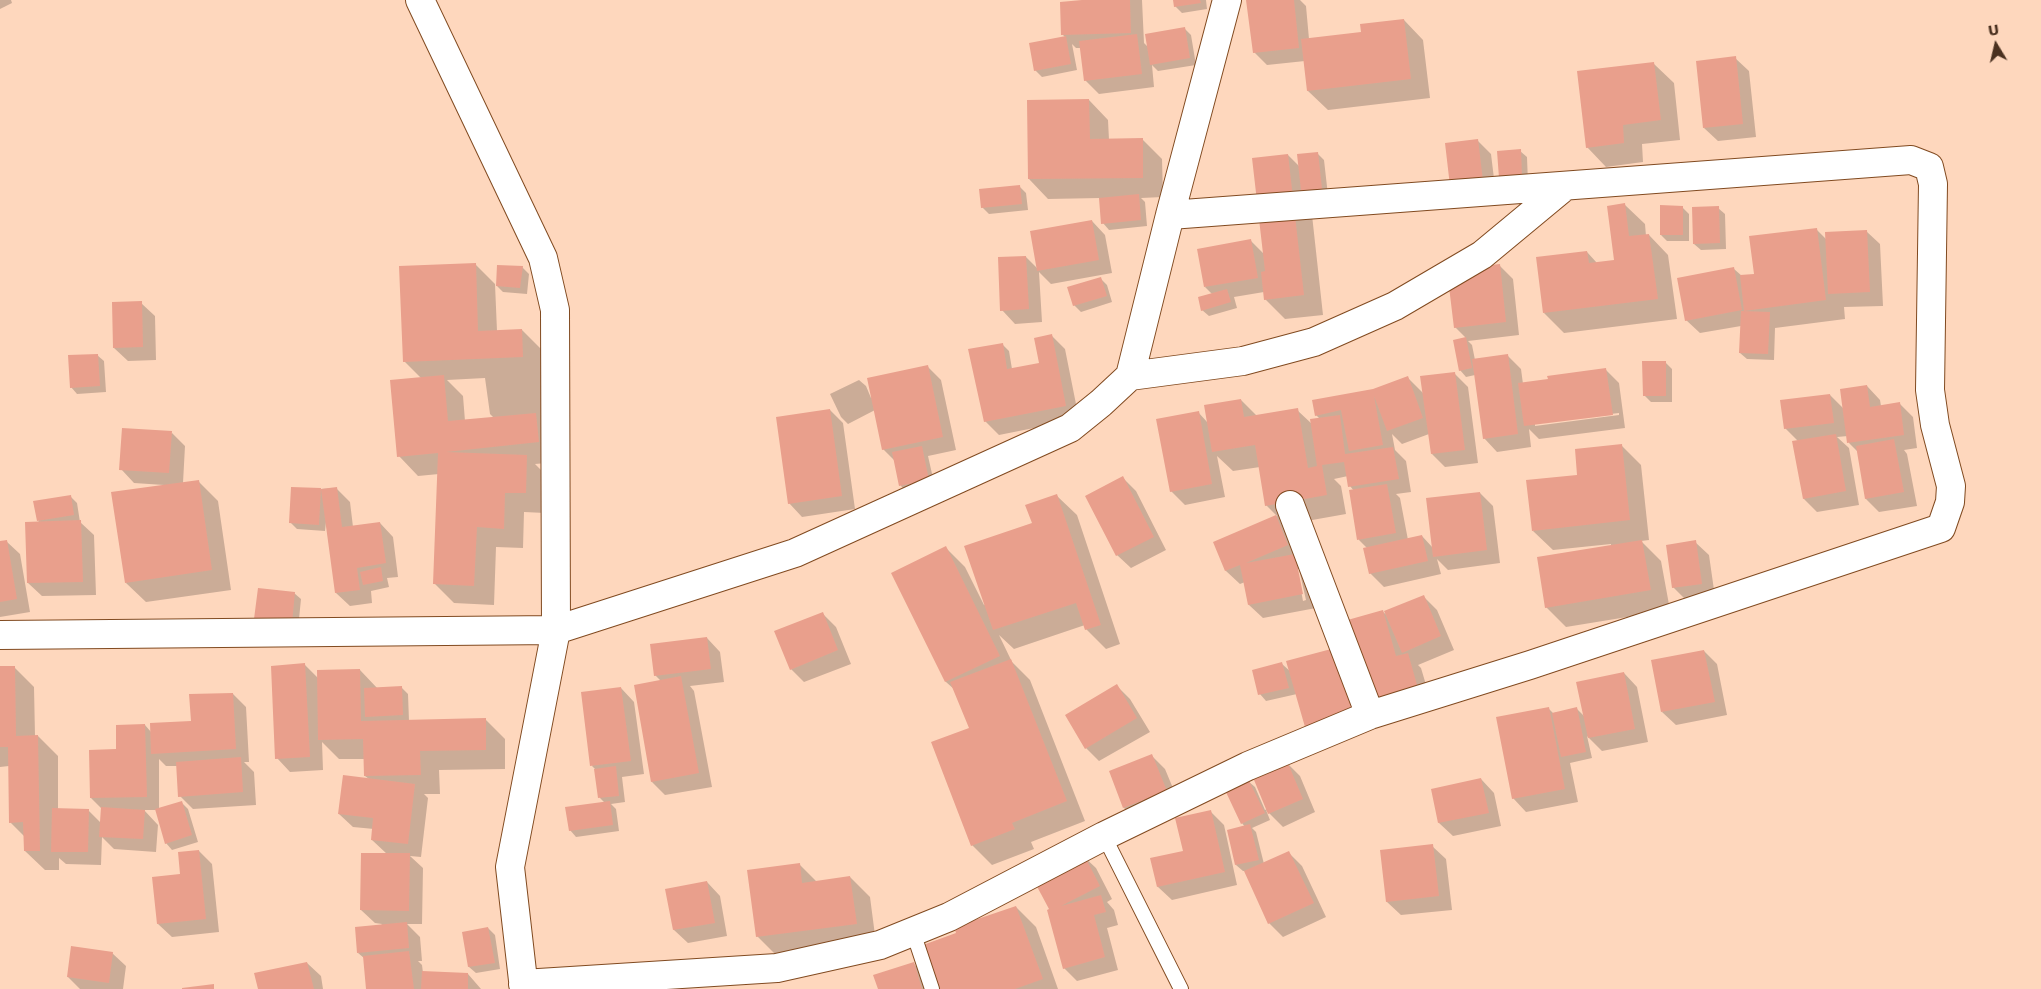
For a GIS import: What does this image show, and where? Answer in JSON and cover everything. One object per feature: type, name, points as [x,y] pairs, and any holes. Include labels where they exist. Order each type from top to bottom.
[{"type":"street","points":[[420,0],[542,258],[555,310],[556,630],[510,867],[524,987],[777,968],[880,945],[949,918],[1104,836],[1248,766],[1370,715],[1530,665],[1941,528],[1950,502],[1951,486],[1936,425],[1930,390],[1933,184],[1929,167],[1911,160],[1170,215]]},
{"type":"street","points":[[0,635],[556,630],[794,553],[1070,428],[1101,404],[1130,376],[1227,0]]},
{"type":"street","points":[[1130,376],[1243,361],[1314,342],[1394,306],[1482,255],[1564,187]]},
{"type":"street","points":[[1290,505],[1370,715]]},
{"type":"lane","points":[[1104,836],[1181,989]]},
{"type":"lane","points":[[913,932],[932,989]]},
{"type":"building","points":[[1130,0],[1131,33],[1061,35],[1060,2]]},
{"type":"building","points":[[1173,0],[1200,0],[1201,3],[1174,7]]},
{"type":"building","points":[[1246,0],[1294,0],[1299,48],[1253,53]]},
{"type":"building","points":[[1404,19],[1411,79],[1307,91],[1301,39],[1361,32],[1360,24]]},
{"type":"building","points":[[1185,27],[1190,58],[1150,65],[1145,34]]},
{"type":"building","points":[[1137,34],[1142,74],[1084,81],[1079,41]]},
{"type":"building","points":[[1066,36],[1071,64],[1034,71],[1029,43]]},
{"type":"building","points":[[1736,56],[1743,124],[1703,128],[1696,61]]},
{"type":"building","points":[[1654,62],[1661,120],[1623,125],[1624,143],[1586,148],[1577,71]]},
{"type":"building","points":[[1089,99],[1090,139],[1143,138],[1143,178],[1028,179],[1027,100]]},
{"type":"building","points":[[1478,139],[1483,181],[1450,186],[1445,143]]},
{"type":"building","points":[[1521,149],[1522,177],[1499,178],[1497,151]]},
{"type":"building","points":[[1318,152],[1324,207],[1303,209],[1297,154]]},
{"type":"building","points":[[1288,154],[1304,295],[1264,300],[1261,272],[1265,271],[1252,158]]},
{"type":"building","points":[[1020,185],[1022,204],[981,208],[979,189]]},
{"type":"building","points":[[1139,194],[1141,220],[1101,224],[1099,198]]},
{"type":"building","points":[[1625,203],[1629,236],[1649,234],[1658,299],[1543,313],[1536,257],[1587,251],[1589,263],[1614,260],[1607,206]]},
{"type":"building","points":[[1660,205],[1683,206],[1683,235],[1660,235]]},
{"type":"building","points":[[1719,206],[1720,243],[1693,244],[1692,207]]},
{"type":"building","points":[[1092,220],[1099,260],[1037,271],[1030,231]]},
{"type":"building","points":[[1817,228],[1826,300],[1744,311],[1740,275],[1754,274],[1749,236]]},
{"type":"building","points":[[1867,230],[1870,292],[1828,294],[1825,232]]},
{"type":"building","points":[[1251,239],[1258,278],[1204,287],[1197,249]]},
{"type":"building","points":[[1026,256],[1029,309],[1000,311],[998,257]]},
{"type":"building","points":[[476,263],[478,331],[522,329],[523,357],[403,362],[399,266]]},
{"type":"building","points":[[1500,264],[1506,322],[1454,328],[1447,270]]},
{"type":"building","points":[[497,265],[523,266],[520,288],[496,286]]},
{"type":"building","points":[[1734,267],[1742,310],[1685,321],[1677,278]]},
{"type":"building","points":[[1101,277],[1107,296],[1073,306],[1067,287]]},
{"type":"building","points":[[1227,289],[1231,302],[1201,311],[1198,297]]},
{"type":"building","points":[[142,301],[143,347],[113,348],[112,302]]},
{"type":"building","points":[[1741,311],[1770,312],[1768,354],[1739,353]]},
{"type":"building","points":[[1052,334],[1066,406],[984,422],[968,349],[1003,343],[1007,369],[1039,363],[1034,338]]},
{"type":"building","points":[[1466,337],[1472,368],[1459,371],[1453,340]]},
{"type":"building","points":[[98,354],[100,386],[70,388],[68,355]]},
{"type":"building","points":[[1508,354],[1518,434],[1483,439],[1472,359]]},
{"type":"building","points":[[1642,361],[1666,361],[1666,396],[1643,396]]},
{"type":"building","points":[[928,365],[943,437],[882,450],[867,378]]},
{"type":"building","points":[[1606,368],[1613,415],[1524,426],[1518,383],[1548,379],[1547,376]]},
{"type":"building","points":[[1455,372],[1465,450],[1431,454],[1420,376]]},
{"type":"building","points":[[444,375],[448,421],[536,413],[539,442],[446,452],[527,455],[526,493],[505,493],[504,529],[477,527],[474,586],[433,584],[438,453],[397,457],[390,380]]},
{"type":"building","points":[[1408,376],[1423,418],[1387,431],[1374,396],[1383,445],[1349,451],[1341,410],[1315,416],[1312,400],[1373,389]]},
{"type":"building","points":[[1867,385],[1870,407],[1900,402],[1904,435],[1847,443],[1840,389]]},
{"type":"building","points":[[1830,394],[1834,423],[1784,429],[1780,400]]},
{"type":"building","points":[[1241,399],[1244,417],[1298,408],[1308,468],[1317,466],[1310,419],[1340,415],[1345,454],[1393,447],[1399,479],[1348,487],[1344,462],[1322,465],[1327,495],[1265,506],[1255,445],[1212,452],[1204,405]]},
{"type":"building","points":[[830,409],[842,496],[788,504],[776,417]]},
{"type":"building","points":[[1199,411],[1212,484],[1170,492],[1156,419]]},
{"type":"building","points":[[122,428],[172,431],[169,473],[119,470]]},
{"type":"building","points":[[1836,434],[1846,491],[1803,499],[1792,441]]},
{"type":"building","points":[[1894,439],[1904,492],[1865,499],[1856,446]]},
{"type":"building","points":[[1622,444],[1630,520],[1532,531],[1526,480],[1577,475],[1575,449]]},
{"type":"building","points":[[922,446],[929,480],[899,486],[892,452]]},
{"type":"building","points":[[1123,476],[1154,537],[1116,556],[1085,496]]},
{"type":"building","points":[[199,480],[212,570],[125,583],[111,492]]},
{"type":"building","points":[[1387,484],[1396,533],[1357,540],[1349,490]]},
{"type":"building","points":[[291,487],[321,488],[319,525],[289,523]]},
{"type":"building","points":[[337,487],[342,527],[380,522],[386,563],[357,568],[360,590],[335,593],[321,489]]},
{"type":"building","points":[[1480,492],[1487,550],[1433,557],[1426,498]]},
{"type":"building","points":[[1057,494],[1101,625],[1085,630],[1076,603],[993,630],[964,546],[1032,523],[1025,505]]},
{"type":"building","points":[[71,495],[74,515],[37,521],[33,501]]},
{"type":"building","points":[[1276,515],[1288,545],[1246,563],[1295,554],[1303,594],[1248,605],[1240,565],[1225,571],[1213,542]]},
{"type":"building","points":[[81,520],[83,582],[27,583],[25,522]]},
{"type":"building","points":[[1422,535],[1428,561],[1369,574],[1363,548]]},
{"type":"building","points":[[7,540],[17,599],[0,602],[0,541]]},
{"type":"building","points":[[1642,540],[1651,590],[1545,608],[1537,557]]},
{"type":"building","points":[[1696,540],[1702,584],[1672,588],[1666,545]]},
{"type":"building","points":[[946,546],[1000,656],[945,682],[891,573]]},
{"type":"building","points":[[381,567],[383,581],[363,585],[360,572]]},
{"type":"building","points":[[258,588],[295,592],[292,623],[254,619]]},
{"type":"building","points":[[1424,595],[1441,636],[1402,653],[1384,611]]},
{"type":"building","points":[[1383,610],[1396,656],[1408,653],[1419,692],[1368,706],[1344,621]]},
{"type":"building","points":[[823,612],[838,650],[790,670],[774,631]]},
{"type":"building","points":[[707,637],[711,669],[654,676],[650,644]]},
{"type":"building","points":[[1335,648],[1354,713],[1305,727],[1286,661]]},
{"type":"building","points":[[1704,650],[1715,702],[1661,712],[1651,660]]},
{"type":"building","points":[[1011,659],[1067,801],[1012,823],[1015,829],[971,846],[931,742],[969,728],[950,682]]},
{"type":"building","points":[[1282,662],[1289,688],[1258,695],[1252,670]]},
{"type":"building","points":[[305,663],[310,757],[275,759],[271,666]]},
{"type":"building","points":[[0,666],[15,666],[16,736],[38,735],[40,851],[24,851],[23,822],[9,823],[8,747],[0,747]]},
{"type":"building","points":[[360,669],[361,721],[486,718],[486,750],[420,751],[421,775],[364,776],[363,739],[318,740],[317,670]]},
{"type":"building","points":[[1624,672],[1635,729],[1588,738],[1576,682]]},
{"type":"building","points":[[681,676],[699,773],[651,782],[634,685]]},
{"type":"building","points":[[1117,684],[1137,718],[1085,749],[1065,715]]},
{"type":"building","points":[[402,686],[403,715],[365,717],[364,688]]},
{"type":"building","points":[[621,687],[631,761],[590,766],[581,692]]},
{"type":"building","points":[[233,693],[236,749],[151,754],[150,723],[191,721],[189,694]]},
{"type":"building","points":[[1549,707],[1565,789],[1512,799],[1496,717]]},
{"type":"building","points":[[1577,707],[1586,752],[1561,757],[1552,713]]},
{"type":"building","points":[[145,724],[147,797],[90,798],[89,750],[116,749],[116,725]]},
{"type":"building","points":[[1152,754],[1167,791],[1123,808],[1109,771]]},
{"type":"building","points":[[241,757],[243,792],[178,797],[176,762]]},
{"type":"building","points":[[1287,761],[1303,799],[1268,814],[1252,775]]},
{"type":"building","points":[[616,766],[619,796],[598,798],[594,769]]},
{"type":"building","points":[[343,775],[415,784],[408,844],[371,840],[373,818],[338,814]]},
{"type":"building","points":[[1481,778],[1489,813],[1438,823],[1431,789]]},
{"type":"building","points":[[1248,779],[1265,813],[1241,824],[1225,790]]},
{"type":"building","points":[[182,801],[192,835],[165,844],[155,809]]},
{"type":"building","points":[[610,801],[613,825],[569,831],[565,807]]},
{"type":"building","points":[[101,807],[145,810],[143,839],[99,837]]},
{"type":"building","points":[[52,808],[89,809],[88,852],[51,852]]},
{"type":"building","points":[[1211,810],[1225,872],[1157,887],[1150,858],[1183,851],[1175,818]]},
{"type":"building","points":[[1250,824],[1259,860],[1235,865],[1227,830]]},
{"type":"building","points":[[1433,844],[1439,896],[1386,902],[1380,850]]},
{"type":"building","points":[[199,850],[206,919],[157,924],[152,877],[180,874],[178,852]]},
{"type":"building","points":[[1289,851],[1314,903],[1268,924],[1244,871]]},
{"type":"building","points":[[361,853],[410,853],[409,911],[360,910]]},
{"type":"building","points":[[1083,853],[1100,886],[1061,906],[1101,895],[1106,912],[1094,915],[1105,957],[1063,969],[1047,910],[1049,909],[1033,879]]},
{"type":"building","points":[[800,863],[802,883],[850,876],[857,924],[756,937],[747,870]]},
{"type":"building","points":[[707,881],[715,923],[673,930],[665,889]]},
{"type":"building","points":[[1016,906],[1043,979],[1015,989],[939,989],[923,945],[956,933],[954,927]]},
{"type":"building","points":[[407,922],[409,948],[357,953],[355,927]]},
{"type":"building","points":[[488,927],[495,963],[468,967],[462,932]]},
{"type":"building","points":[[71,946],[113,952],[109,983],[67,977]]},
{"type":"building","points":[[409,951],[414,989],[366,989],[363,956]]},
{"type":"building","points":[[307,962],[314,989],[258,989],[254,973]]},
{"type":"building","points":[[914,962],[922,989],[878,989],[873,975]]},
{"type":"building","points":[[422,971],[468,973],[468,989],[421,989]]},
{"type":"building","points":[[214,984],[214,989],[182,989],[182,988]]}]
